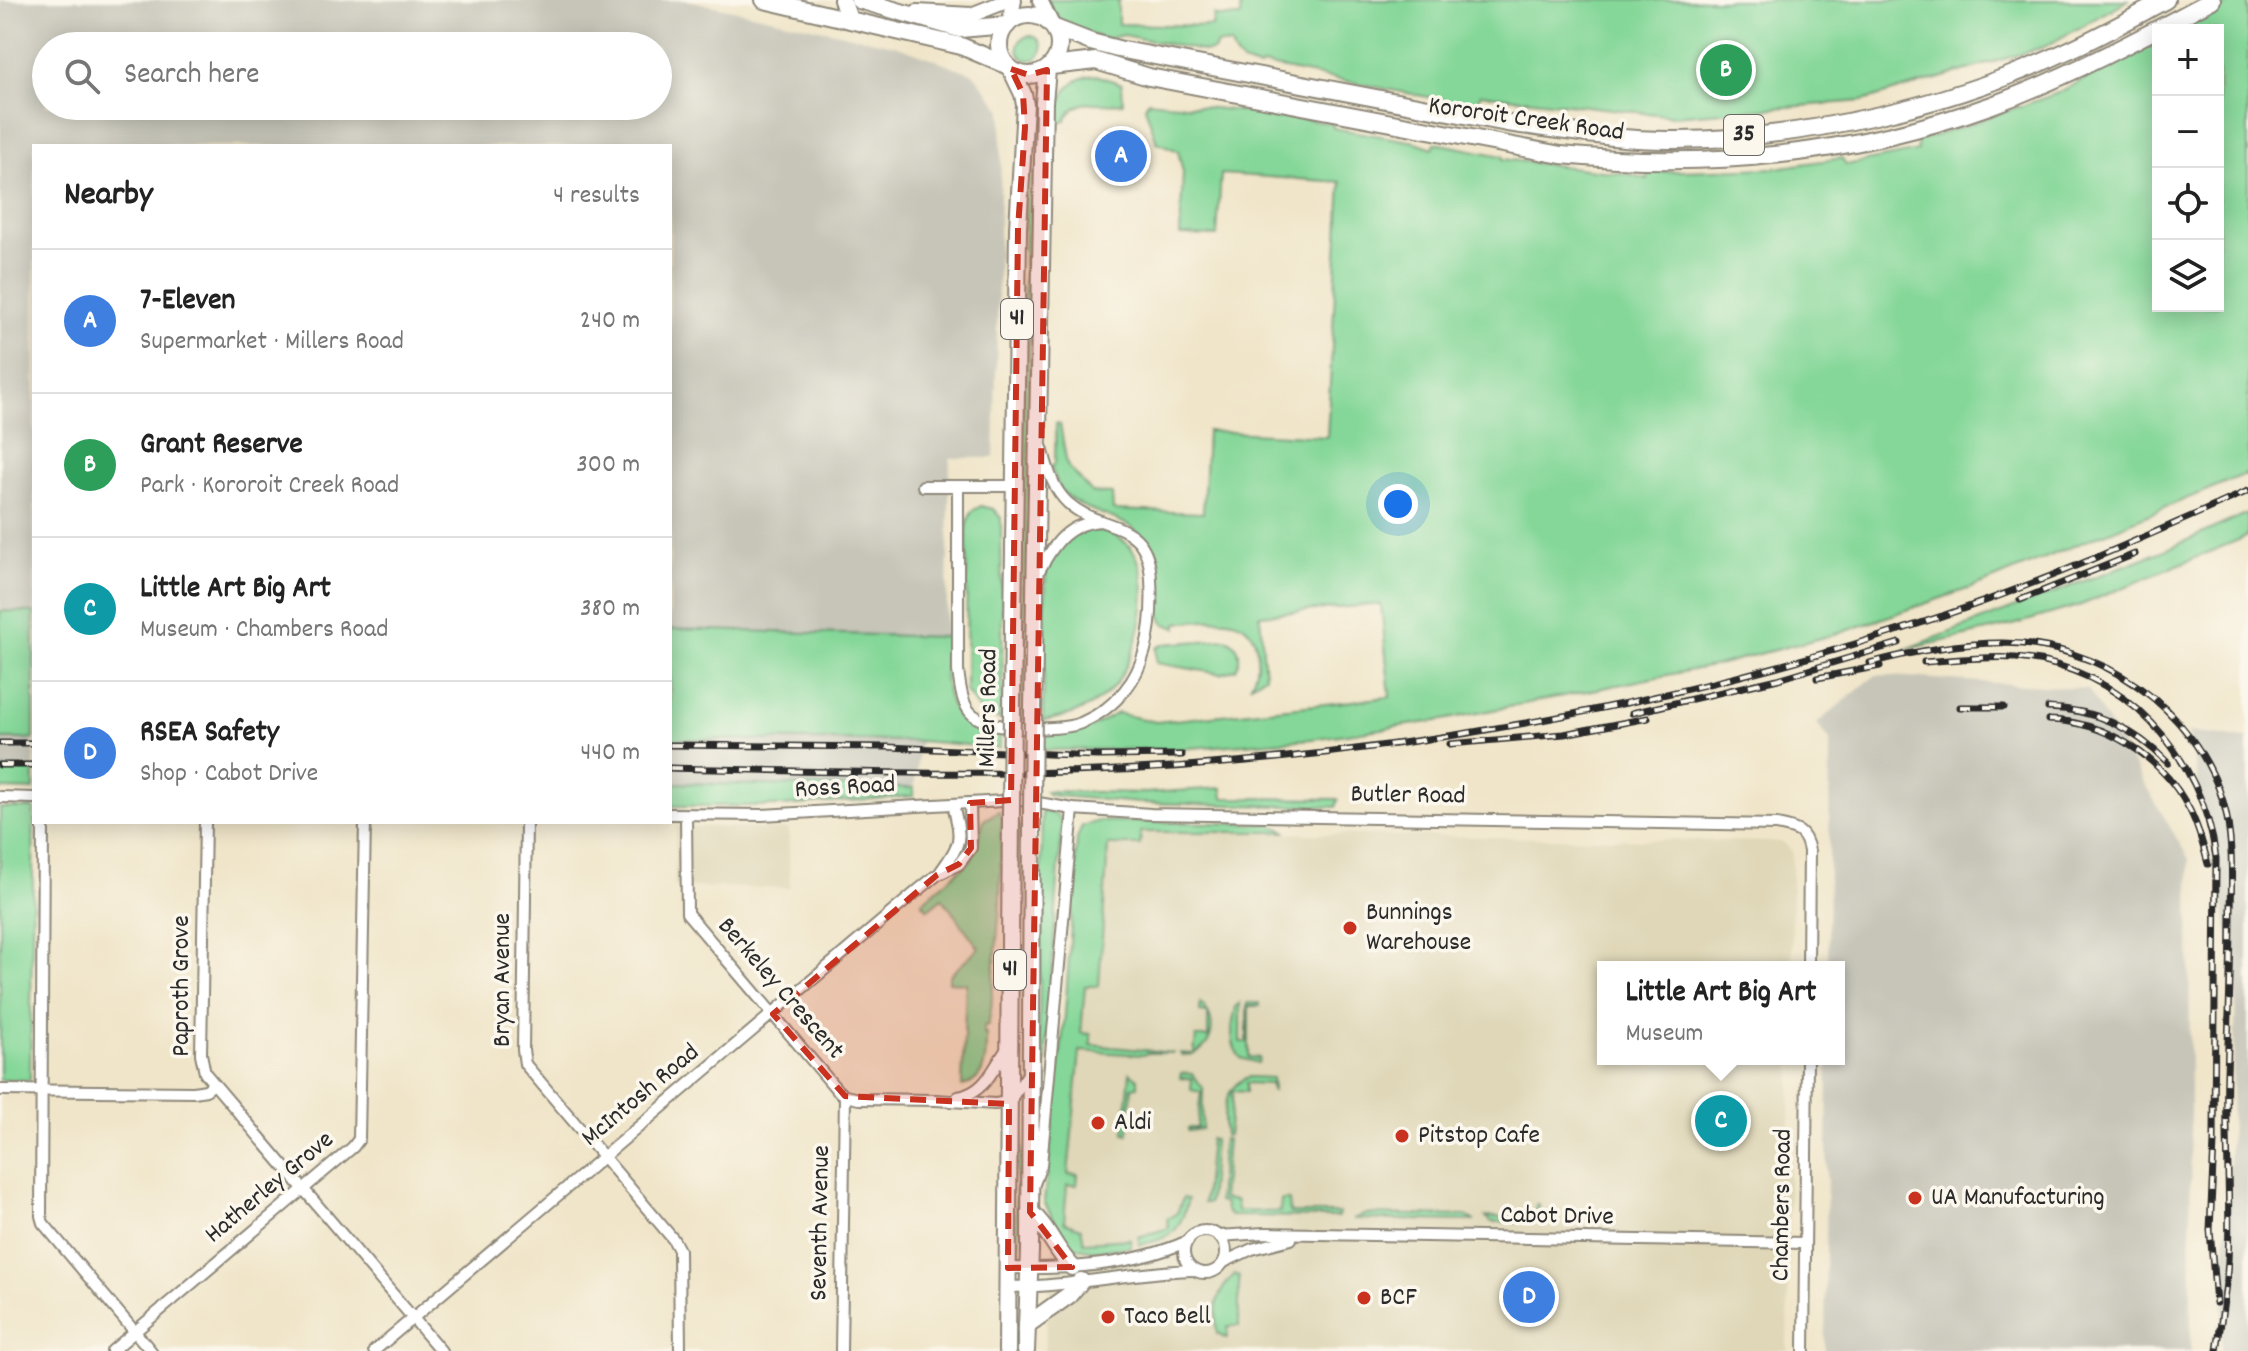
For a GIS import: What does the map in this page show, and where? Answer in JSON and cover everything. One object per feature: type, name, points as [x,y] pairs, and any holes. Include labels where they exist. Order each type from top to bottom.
[{"type":"main road","name":"35","points":[[764,0],[961,46],[1029,75],[1049,68]]},
{"type":"main road","points":[[842,0],[849,19]]},
{"type":"main road","name":"35","points":[[859,0],[960,29],[1008,23],[1027,15],[1035,15],[1053,26]]},
{"type":"main road","points":[[896,10],[971,15],[1011,0],[1008,23],[999,44],[1009,67]]},
{"type":"main road","points":[[1040,0],[1059,38],[1060,49],[1049,68]]},
{"type":"main road","name":"Kororoit Creek Road","points":[[1049,68],[1096,61],[1149,77],[1561,155],[1702,162],[1787,155],[1842,146],[1955,118],[2055,79],[2212,0]]},
{"type":"main road","name":"Kororoit Creek Road","points":[[1053,26],[1091,42],[1118,49],[1507,123],[1674,140],[1793,131],[1835,125],[1921,105],[2067,51],[2164,1]]},
{"type":"main road","name":"Millers Road","points":[[1009,67],[1023,94],[1025,127],[1019,187],[1012,709],[1021,807],[1029,1072],[1030,1204],[1026,1351]]},
{"type":"main road","name":"Millers Road","points":[[1007,1351],[1009,1046],[1021,807],[1033,708],[1044,102],[1049,68]]},
{"type":"main road","points":[[1027,1325],[1069,1295],[1077,1274],[1057,1250],[1030,1204]]},
{"type":"street","points":[[958,487],[958,671],[968,710],[978,720],[994,726],[1055,728],[1080,724],[1106,709],[1125,691],[1139,668],[1149,633],[1152,578],[1147,557],[1141,542],[1127,530],[1070,505],[1049,474],[1038,433]]},
{"type":"street","points":[[923,486],[1016,486]]},
{"type":"street","points":[[1035,579],[1049,552],[1065,534],[1087,522],[1103,521]]},
{"type":"street","points":[[0,797],[32,798]]},
{"type":"street","name":"Ross Road","points":[[672,814],[762,815],[970,803],[1021,807]]},
{"type":"street","name":"McIntosh Road","points":[[374,1351],[937,875],[959,864],[971,848],[970,803]]},
{"type":"street","name":"McIntosh Road","points":[[937,875],[959,844],[960,832],[953,804]]},
{"type":"street","name":"Butler Road","points":[[1021,807],[1151,814],[1669,822],[1796,828],[1806,838],[1809,851],[1808,961]]},
{"type":"street","name":"Millers Road","points":[[1030,1204],[1041,1165],[1073,809]]},
{"type":"street","name":"Berkeley Crescent","points":[[686,815],[687,913],[838,1091],[859,1099],[1009,1102]]},
{"type":"street","points":[[43,824],[40,1209],[43,1223],[151,1351]]},
{"type":"street","name":"Paproth Grove","points":[[205,824],[201,1054],[205,1073],[441,1351]]},
{"type":"street","name":"Hatherley Grove","points":[[112,1351],[353,1147],[362,1131],[365,824]]},
{"type":"street","name":"Bryan Avenue","points":[[526,824],[525,1064],[679,1250],[680,1351]]},
{"type":"street","name":"Berkeley Crescent","points":[[936,1100],[968,1095],[984,1086],[1009,1046]]},
{"type":"street","name":"Chambers Road","points":[[1804,1351],[1807,1065]]},
{"type":"street","points":[[1009,1102],[1029,1072]]},
{"type":"street","points":[[0,1090],[194,1092],[206,1090],[214,1084]]},
{"type":"street","name":"Seventh Avenue","points":[[841,1351],[845,1096]]},
{"type":"street","points":[[1008,1268],[1077,1274],[1194,1270],[1209,1273],[1224,1262],[1225,1245],[1219,1236],[1201,1232],[1188,1241],[1139,1259],[1077,1274],[1028,1287],[1008,1287]]},
{"type":"street","name":"Cabot Drive","points":[[1219,1236],[1237,1233],[1805,1243]]},
{"type":"street","name":"Cabot Drive","points":[[1224,1262],[1271,1243],[1309,1235]]},
{"type":"street","points":[[1188,1241],[1185,1254],[1194,1270]]},
{"type":"highlighted area","points":[[1011,69],[1029,75],[1047,70],[1030,1212],[1072,1267],[1008,1268],[1009,1104],[845,1096],[773,1014],[937,875],[959,864],[971,848],[970,803],[1011,800],[1018,228],[1025,127],[1023,94]]},
{"type":"shaded area","points":[[0,0],[687,0],[898,46],[974,74],[1002,110],[994,458],[950,458],[946,637],[672,629],[672,144],[32,144],[32,612],[0,611]]},
{"type":"shaded area","points":[[1876,675],[2088,689],[2189,859],[2191,1351],[1825,1351],[1828,1065],[1845,1065],[1845,961],[1828,961],[1830,740],[1816,724]]},
{"type":"shaded area","points":[[2188,732],[2248,739],[2248,1351],[2221,1351],[2237,974]]},
{"type":"shaded area","points":[[0,739],[32,739],[32,770],[0,769]]},
{"type":"shaded area","points":[[672,739],[920,741],[914,788],[672,783]]},
{"type":"shaded area","points":[[676,826],[789,829],[790,888],[674,887]]},
{"type":"shaded area","points":[[1088,830],[1783,842],[1792,851],[1792,961],[1597,961],[1597,1065],[1791,1065],[1787,1351],[1044,1351]]},
{"type":"green space","points":[[1047,0],[1120,0],[1118,24],[1212,26],[1214,15],[1240,17],[1241,0],[2128,0],[2044,47],[1863,101],[1673,116],[1481,94],[1473,106],[1264,65],[1259,68],[1241,61],[1231,45],[1217,44],[1214,50],[1207,52],[1123,35],[1107,39],[1096,36],[1063,24]]},
{"type":"green space","points":[[2236,0],[2248,0],[2248,473],[1985,583],[1840,633],[1717,665],[1443,720],[1312,739],[1177,749],[1042,750],[1043,736],[1090,728],[1117,713],[1156,722],[1390,697],[1381,604],[1260,615],[1265,676],[1251,684],[1257,654],[1256,644],[1247,628],[1221,619],[1177,623],[1177,628],[1165,624],[1157,605],[1156,571],[1150,547],[1133,528],[1070,498],[1061,490],[1051,467],[1055,463],[1056,423],[1060,424],[1067,465],[1092,493],[1112,494],[1113,510],[1203,513],[1207,431],[1327,437],[1341,182],[1221,174],[1217,236],[1180,235],[1183,172],[1178,151],[1157,142],[1145,107],[1148,101],[1287,116],[1433,148],[1435,143],[1503,156],[1503,159],[1648,179],[1649,172],[1775,168],[1842,158],[1846,165],[1918,151],[1917,141],[2058,93],[2152,44],[2152,312],[2224,312],[2224,24],[2190,24]]},
{"type":"green space","points":[[1030,36],[1041,43],[1042,48],[1035,59],[1030,60],[1019,53],[1018,48],[1025,37]]},
{"type":"green space","points":[[1096,75],[1122,84],[1123,103],[1082,104],[1065,121],[1057,123],[1067,90],[1079,80]]},
{"type":"green space","points":[[1027,90],[1034,91],[1036,100],[1032,196],[1026,720],[1020,720],[1025,189],[1032,121]]},
{"type":"green space","points":[[981,506],[993,509],[1001,518],[1003,704],[1000,720],[981,713],[966,691],[967,523],[972,511]]},
{"type":"green space","points":[[2248,513],[2248,536],[2081,605],[2013,625],[1904,650],[2165,550]]},
{"type":"green space","points":[[1086,528],[1119,538],[1134,552],[1141,567],[1144,586],[1140,627],[1126,667],[1105,695],[1076,712],[1043,721],[1046,568],[1062,543]]},
{"type":"green space","points":[[0,611],[32,612],[32,739],[0,739]]},
{"type":"green space","points":[[672,629],[946,637],[945,672],[950,702],[966,724],[1000,736],[1000,748],[920,741],[672,739]]},
{"type":"green space","points":[[1226,639],[1238,651],[1236,669],[1221,674],[1156,663],[1156,648],[1164,644]]},
{"type":"green space","points":[[0,769],[32,770],[32,790],[0,789]]},
{"type":"green space","points":[[672,783],[914,788],[914,796],[783,806],[672,806]]},
{"type":"green space","points":[[1222,788],[1223,798],[1338,799],[1336,807],[1138,803],[1049,795],[1045,791],[1145,793]]},
{"type":"green space","points":[[0,808],[32,808],[30,1080],[0,1080]]},
{"type":"green space","points":[[1042,810],[1057,815],[1062,824],[1042,1109],[1038,1109]]},
{"type":"green space","points":[[999,811],[1002,819],[1000,905],[991,1010],[988,1025],[984,1026],[984,1066],[977,1079],[962,1086],[966,983],[949,982],[949,976],[979,948],[942,898],[928,909],[922,902],[971,860],[984,820]]},
{"type":"green space","points":[[1099,821],[1269,824],[1287,832],[1141,832],[1140,845],[1108,845],[1099,986],[1085,986],[1081,1033],[1091,1034],[1091,1045],[1174,1053],[1143,1055],[1080,1051],[1068,1174],[1078,1175],[1077,1185],[1067,1185],[1064,1222],[1081,1228],[1084,1242],[1130,1239],[1131,1247],[1094,1251],[1075,1247],[1064,1239],[1044,1202],[1065,1014],[1077,839],[1082,826]]},
{"type":"green space","points":[[1018,823],[1026,835],[1020,937],[1017,938]]},
{"type":"green space","points":[[1240,1003],[1240,1042],[1247,1042],[1247,1003],[1259,1003],[1260,1006],[1249,1006],[1249,1057],[1259,1058],[1258,1063],[1241,1058],[1234,1046],[1233,1020]]},
{"type":"green space","points":[[1208,1013],[1212,1028],[1210,1037],[1200,1051],[1194,1053],[1196,1037],[1208,1037]]},
{"type":"green space","points":[[1130,1073],[1138,1079],[1138,1086],[1132,1087],[1128,1134],[1124,1133]]},
{"type":"green space","points":[[1181,1073],[1192,1074],[1203,1088],[1202,1129],[1188,1131],[1188,1128],[1197,1128],[1201,1092],[1191,1090],[1192,1079],[1180,1078]]},
{"type":"green space","points":[[1249,1077],[1272,1078],[1273,1092],[1270,1084],[1246,1083],[1246,1092],[1233,1091],[1228,1136],[1225,1136],[1226,1101],[1234,1086]]},
{"type":"green space","points":[[1017,1103],[1022,1104],[1020,1259],[1015,1242]]},
{"type":"green space","points":[[1210,1139],[1214,1140],[1209,1203],[1204,1203]]},
{"type":"green space","points":[[1223,1139],[1227,1140],[1222,1199],[1236,1201],[1237,1211],[1280,1212],[1281,1200],[1289,1200],[1290,1213],[1339,1213],[1338,1217],[1232,1216],[1227,1213],[1224,1203],[1218,1202]]},
{"type":"green space","points":[[1183,1198],[1188,1199],[1178,1226],[1168,1236],[1140,1245],[1138,1237],[1169,1228],[1167,1219],[1177,1213]]},
{"type":"green space","points":[[1536,1204],[1539,1204],[1539,1222],[1492,1222],[1486,1217],[1535,1218]]},
{"type":"green space","points":[[1366,1214],[1466,1216],[1475,1221],[1353,1219]]},
{"type":"green space","points":[[1235,1274],[1239,1276],[1239,1326],[1228,1326],[1227,1338],[1217,1334],[1216,1308],[1223,1288]]},
{"type":"railway","points":[[672,768],[934,773],[1133,769],[1293,756],[1480,731],[1667,694],[1850,646],[2018,589],[2248,491]]},
{"type":"railway","points":[[2020,600],[2135,554]]},
{"type":"railway","points":[[1632,713],[1778,679],[1899,643]]},
{"type":"railway","points":[[1870,663],[1935,649],[1985,643],[2037,646],[2073,654],[2107,668],[2138,686],[2166,709],[2190,737],[2209,767],[2226,814],[2232,868],[2227,1096],[2229,1237],[2217,1351]]},
{"type":"railway","points":[[1924,662],[2016,658],[2055,665],[2091,678],[2123,698],[2151,722],[2175,752],[2194,784],[2208,820],[2216,858],[2214,1142],[2210,1230],[2216,1303]]},
{"type":"railway","points":[[1817,678],[1880,666]]},
{"type":"railway","points":[[1960,707],[2004,707]]},
{"type":"railway","points":[[2048,708],[2099,717],[2129,731],[2168,763]]},
{"type":"railway","points":[[1450,744],[1564,734],[1648,718]]},
{"type":"railway","points":[[2048,720],[2069,722],[2110,734],[2129,744],[2162,771],[2187,805],[2208,864]]},
{"type":"railway","points":[[0,743],[32,743]]},
{"type":"railway","points":[[672,745],[887,747],[1097,756],[1182,755]]},
{"type":"railway","points":[[0,765],[32,765]]},
{"type":"place","name":"Grant Reserve","points":[[1726,70]]},
{"type":"place","name":"7-Eleven","points":[[1121,156]]},
{"type":"place","name":"Bunnings Warehouse","points":[[1350,928]]},
{"type":"place","name":"Little Art Big Art","points":[[1721,1121]]},
{"type":"place","name":"Aldi","points":[[1098,1123]]},
{"type":"place","name":"Pitstop Cafe","points":[[1402,1136]]},
{"type":"place","name":"UA Manufacturing","points":[[1915,1198]]},
{"type":"place","name":"RSEA Safety","points":[[1529,1297]]},
{"type":"place","name":"BCF","points":[[1364,1298]]},
{"type":"place","name":"Taco Bell","points":[[1108,1317]]}]
